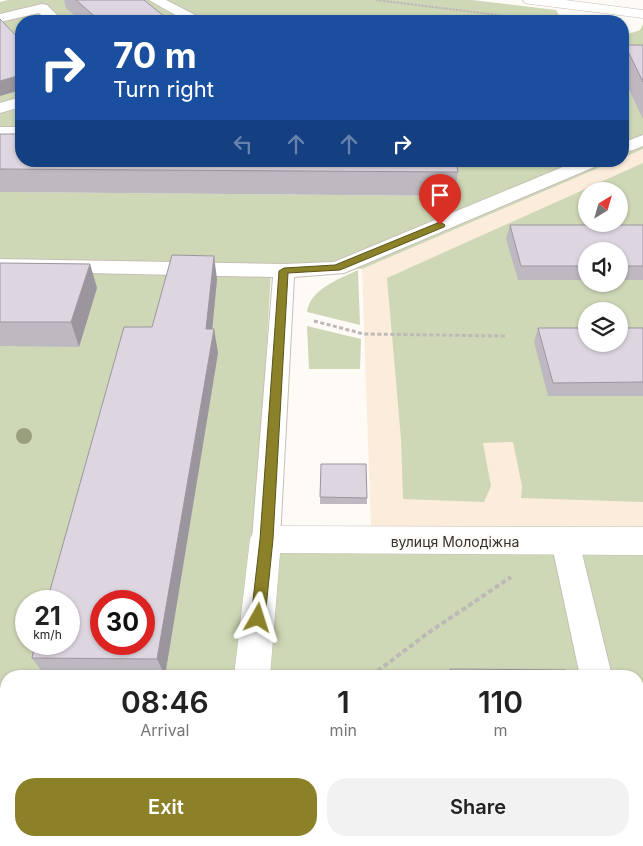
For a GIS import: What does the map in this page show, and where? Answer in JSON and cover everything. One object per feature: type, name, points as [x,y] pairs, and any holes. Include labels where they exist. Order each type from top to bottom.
[{"type":"street","points":[[530,0],[643,14]]},
{"type":"street","points":[[253,670],[266,539]]},
{"type":"street","name":"вулиця Молодіжна","points":[[266,539],[643,542]]},
{"type":"lane","points":[[156,0],[185,15]]},
{"type":"lane","points":[[0,18],[42,8],[50,15]]},
{"type":"lane","points":[[0,108],[15,104]]},
{"type":"lane","points":[[0,132],[15,132]]},
{"type":"lane","points":[[629,139],[643,140]]},
{"type":"lane","points":[[629,146],[643,140]]},
{"type":"lane","points":[[0,265],[284,271],[336,268],[579,167]]},
{"type":"lane","points":[[266,539],[284,271]]},
{"type":"lane","points":[[565,541],[595,670]]},
{"type":"path","points":[[376,0],[495,15]]},
{"type":"path","points":[[282,312],[364,334],[505,336]]},
{"type":"path","points":[[379,670],[428,633],[565,541]]},
{"type":"shaded area","points":[[643,149],[643,530],[371,528],[362,269],[601,167],[629,167],[629,155]]},
{"type":"green space","points":[[8,0],[101,0],[87,15],[15,15],[15,157],[0,157],[0,2]]},
{"type":"green space","points":[[122,0],[472,0],[556,10],[559,15],[141,15]]},
{"type":"green space","points":[[643,24],[643,66],[629,66],[629,34],[640,30]]},
{"type":"green space","points":[[629,91],[643,91],[643,149],[629,155]]},
{"type":"green space","points":[[643,163],[643,238],[507,239],[518,280],[578,280],[578,292],[628,292],[628,280],[643,280],[643,342],[628,342],[628,302],[578,302],[579,352],[548,396],[643,396],[643,502],[521,498],[522,486],[513,442],[483,443],[491,486],[484,502],[403,499],[401,439],[387,278],[578,192],[578,232],[628,232],[628,182],[601,182]]},
{"type":"green space","points":[[448,167],[601,167],[362,269],[0,265],[0,192],[453,196]]},
{"type":"green space","points":[[0,266],[271,272],[247,670],[0,670]]},
{"type":"green space","points":[[358,270],[360,325],[307,312],[309,304],[319,291],[334,281]]},
{"type":"green space","points":[[307,326],[361,339],[360,369],[309,369]]},
{"type":"green space","points":[[266,539],[643,542],[643,670],[255,670]]},
{"type":"building","points":[[76,0],[144,0],[163,15],[93,15]]},
{"type":"building","points":[[0,19],[15,35],[15,77],[0,81]]},
{"type":"building","points":[[629,45],[643,45],[643,82],[629,53]]},
{"type":"building","points":[[0,134],[15,134],[15,167],[457,167],[458,172],[0,169]]},
{"type":"building","points":[[510,225],[578,225],[578,232],[628,232],[628,225],[643,225],[643,266],[628,266],[628,242],[578,242],[578,266],[521,266]]},
{"type":"building","points":[[172,255],[214,256],[206,329],[214,329],[157,659],[32,658],[33,655],[80,655],[80,590],[50,590],[124,327],[152,327]]},
{"type":"building","points":[[0,263],[90,264],[71,322],[0,322]]},
{"type":"building","points":[[538,328],[578,328],[578,352],[628,352],[628,328],[643,328],[643,382],[553,383]]},
{"type":"building","points":[[321,464],[366,464],[367,498],[320,497]]},
{"type":"building","points":[[450,669],[566,670],[450,670]]},
{"type":"route","points":[[258,618],[266,539],[284,271],[336,268],[440,225]]}]
